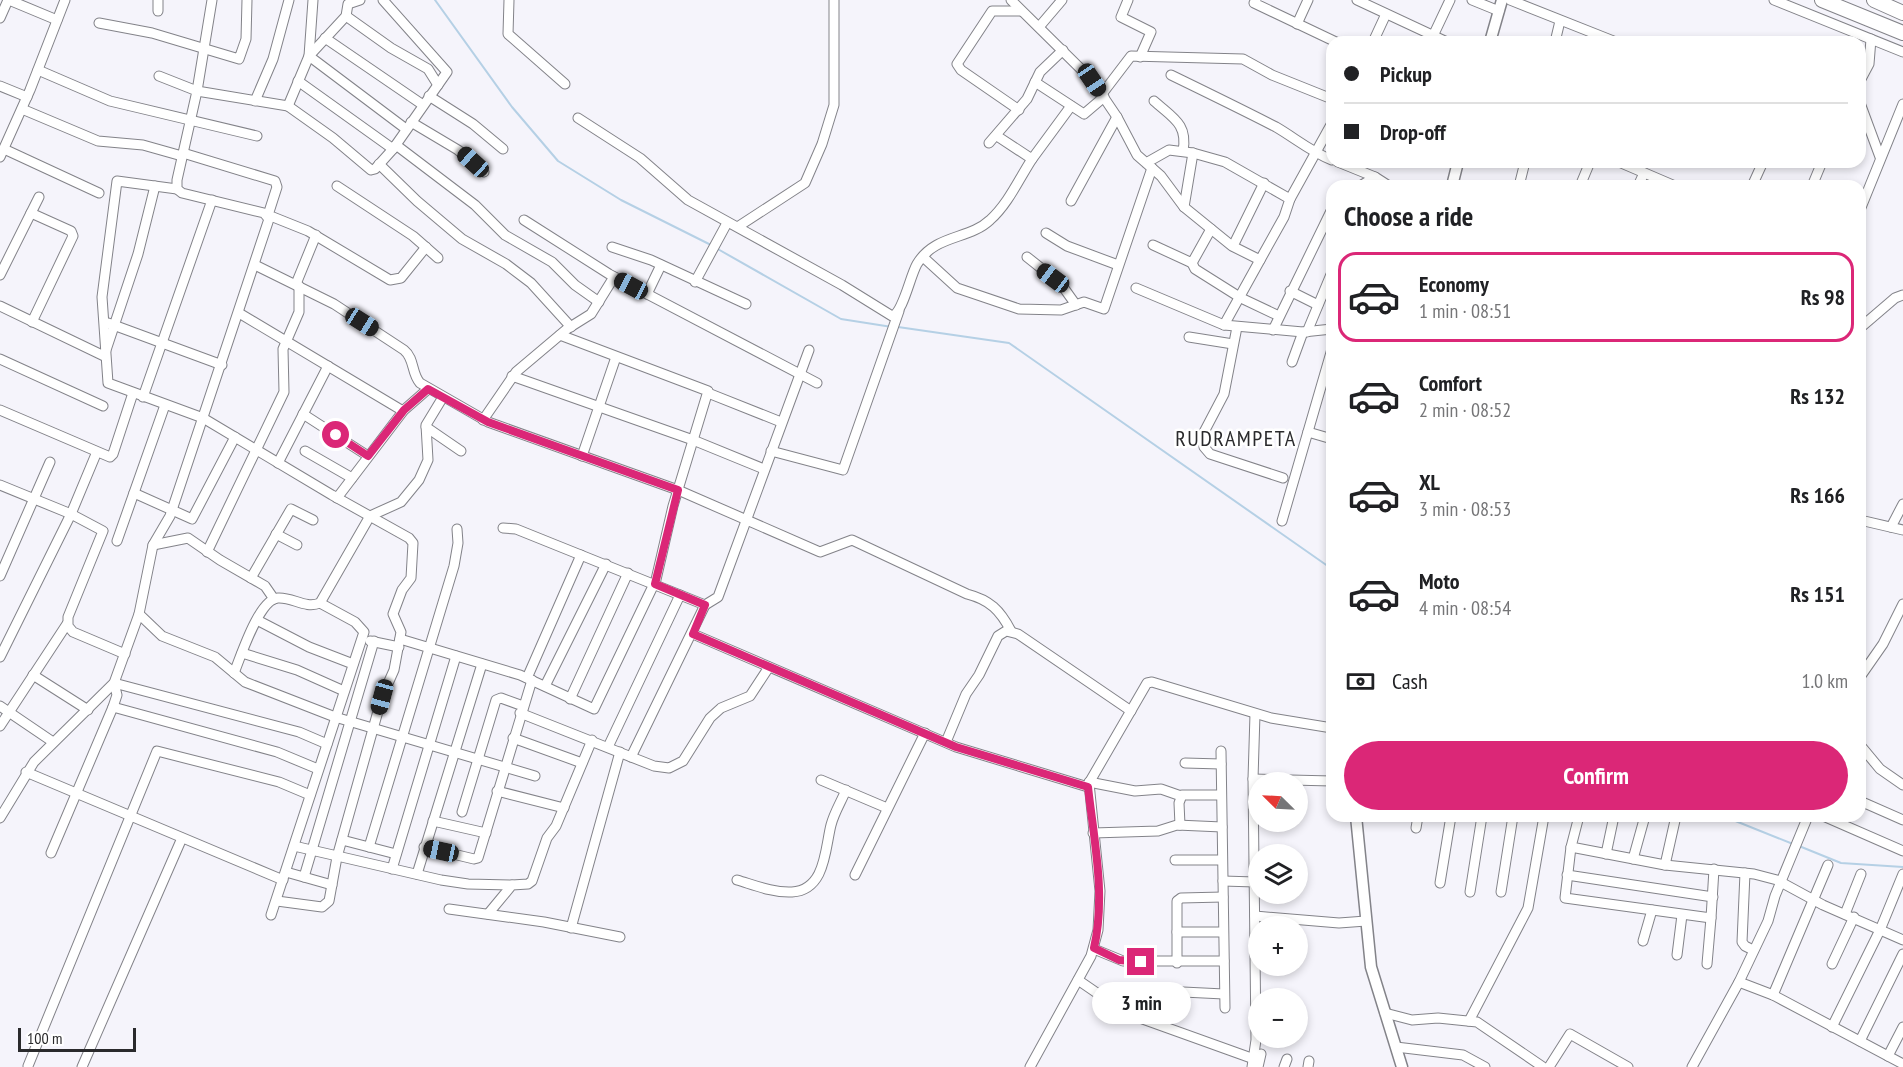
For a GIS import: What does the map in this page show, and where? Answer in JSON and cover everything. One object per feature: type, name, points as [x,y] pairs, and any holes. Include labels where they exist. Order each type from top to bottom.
[{"type":"highway","points":[[1822,0],[1903,33]]},
{"type":"highway","points":[[1874,0],[1903,13]]},
{"type":"main road","points":[[1492,36],[1500,5]]},
{"type":"main road","points":[[1357,822],[1371,967],[1402,1067]]},
{"type":"street","points":[[0,18],[8,0],[57,20]]},
{"type":"street","points":[[65,0],[2,153],[99,193]]},
{"type":"street","points":[[158,0],[159,11]]},
{"type":"street","points":[[177,189],[197,92],[212,0]]},
{"type":"street","points":[[99,23],[152,33],[239,58],[246,39],[247,0]]},
{"type":"street","points":[[255,101],[273,59],[289,0]]},
{"type":"street","points":[[309,56],[313,0]]},
{"type":"street","points":[[288,106],[309,56],[346,16],[348,2],[360,0]]},
{"type":"street","points":[[159,76],[197,92],[288,106],[333,138],[369,168],[375,169],[394,147],[447,73],[446,68],[421,46],[383,0]]},
{"type":"street","points":[[509,0],[508,34],[565,84]]},
{"type":"street","points":[[739,226],[805,183],[818,154],[834,105],[834,0]]},
{"type":"street","points":[[1039,27],[1062,0]]},
{"type":"street","points":[[1128,0],[1121,17],[1151,32],[1140,57]]},
{"type":"street","points":[[1256,0],[1254,3],[1326,37]]},
{"type":"street","points":[[1297,24],[1308,0]]},
{"type":"street","points":[[1357,0],[1373,4],[1386,14],[1434,36],[1450,0]]},
{"type":"street","points":[[1472,0],[1500,5]]},
{"type":"street","points":[[1510,0],[1600,36]]},
{"type":"street","points":[[1774,0],[1864,36]]},
{"type":"street","points":[[1013,1],[1092,80],[1117,117],[1137,155],[1149,165],[1184,207],[1233,246],[1260,260]]},
{"type":"street","points":[[1019,110],[961,70],[957,64],[992,11],[1021,11]]},
{"type":"street","points":[[1376,36],[1386,14]]},
{"type":"street","points":[[346,16],[391,48],[428,69],[438,85]]},
{"type":"street","points":[[1556,36],[1560,21]]},
{"type":"street","points":[[1866,37],[1903,52]]},
{"type":"street","points":[[326,38],[423,105]]},
{"type":"street","points":[[1866,70],[1869,64],[1871,39]]},
{"type":"street","points":[[989,143],[1019,110],[1040,72],[1063,51]]},
{"type":"street","points":[[309,56],[409,125],[458,150],[484,172]]},
{"type":"street","points":[[1035,82],[1086,114],[1103,96],[1131,57],[1243,58],[1272,75],[1326,97]]},
{"type":"street","points":[[38,70],[110,101],[257,136]]},
{"type":"street","points":[[1171,75],[1278,129],[1326,157]]},
{"type":"street","points":[[298,81],[475,205],[505,235],[550,261],[575,285],[600,302]]},
{"type":"street","points":[[0,86],[27,97]]},
{"type":"street","points":[[429,96],[473,124],[503,148]]},
{"type":"street","points":[[1154,101],[1183,128],[1188,152],[1184,207]]},
{"type":"street","points":[[1866,194],[1903,104]]},
{"type":"street","points":[[771,450],[843,470],[912,274],[922,257],[937,244],[991,220],[1071,106]]},
{"type":"street","points":[[1,816],[26,772],[53,742],[114,683],[139,614],[153,545],[171,511],[222,365],[255,265],[277,187],[275,181],[183,155],[143,145],[102,142],[22,109]]},
{"type":"street","points":[[1071,201],[1117,117]]},
{"type":"street","points":[[578,118],[640,158],[688,200],[842,285],[886,314],[894,316],[899,311]]},
{"type":"street","points":[[1866,119],[1880,157]]},
{"type":"street","points":[[1224,325],[1284,217],[1290,199],[1326,134]]},
{"type":"street","points":[[997,136],[1032,159]]},
{"type":"street","points":[[922,257],[957,288],[1018,309],[1060,310],[1085,302],[1104,308],[1149,165],[1169,150],[1188,152],[1225,162],[1248,178],[1264,183],[1290,199]]},
{"type":"street","points":[[380,164],[409,194],[462,239],[500,261],[531,283],[571,327]]},
{"type":"street","points":[[1353,168],[1380,180]]},
{"type":"street","points":[[1633,168],[1661,180]]},
{"type":"street","points":[[1641,180],[1644,173]]},
{"type":"street","points":[[1370,180],[1375,177]]},
{"type":"street","points":[[277,901],[324,906],[329,900],[337,857],[386,684],[394,670],[401,630],[393,615],[402,590],[411,578],[413,543],[410,538],[278,464],[203,418],[108,383],[104,356],[102,297],[117,181],[177,189],[182,193],[268,215],[316,235],[392,281],[401,278],[426,247]]},
{"type":"street","points":[[1233,246],[1264,183]]},
{"type":"street","points":[[104,356],[138,254],[155,186]]},
{"type":"street","points":[[337,186],[426,247],[438,258]]},
{"type":"street","points":[[0,275],[39,197]]},
{"type":"street","points":[[143,397],[212,200]]},
{"type":"street","points":[[31,213],[71,231],[73,236],[32,322]]},
{"type":"street","points":[[525,220],[614,277],[817,383]]},
{"type":"street","points":[[1273,330],[1326,221]]},
{"type":"street","points":[[695,282],[727,223]]},
{"type":"street","points":[[1192,263],[1212,229]]},
{"type":"street","points":[[1046,233],[1061,243],[1118,265]]},
{"type":"street","points":[[207,552],[285,389],[283,349],[299,312],[297,285],[316,235]]},
{"type":"street","points":[[1152,245],[1192,263],[1195,269],[1239,297],[1279,316]]},
{"type":"street","points":[[612,247],[661,265],[746,304]]},
{"type":"street","points":[[1027,257],[1061,284],[1076,304]]},
{"type":"street","points":[[255,265],[334,304],[404,350],[411,357],[416,378],[428,389],[483,420],[678,490],[820,552],[852,540],[967,594],[983,598],[1001,612],[1011,631],[1131,711]]},
{"type":"street","points":[[647,294],[661,265]]},
{"type":"street","points":[[483,420],[512,376],[560,335],[591,314],[614,277]]},
{"type":"street","points":[[1292,362],[1326,286]]},
{"type":"street","points":[[1136,288],[1224,325],[1305,332],[1326,330]]},
{"type":"street","points":[[1290,291],[1318,305]]},
{"type":"street","points":[[1866,325],[1895,298],[1903,296]]},
{"type":"street","points":[[0,306],[104,356]]},
{"type":"street","points":[[239,313],[403,411]]},
{"type":"street","points":[[103,321],[222,365]]},
{"type":"street","points":[[1237,327],[1224,394],[1203,434],[1204,447],[1210,454],[1283,478]]},
{"type":"street","points":[[560,335],[706,390],[708,393],[782,422]]},
{"type":"street","points":[[1189,337],[1233,344]]},
{"type":"street","points":[[631,756],[693,634],[705,605],[718,597],[809,350]]},
{"type":"street","points":[[582,456],[616,357]]},
{"type":"street","points":[[0,359],[103,406]]},
{"type":"street","points":[[278,464],[328,366]]},
{"type":"street","points":[[1282,521],[1326,370]]},
{"type":"street","points":[[512,376],[693,440],[764,469]]},
{"type":"street","points":[[337,498],[403,411],[428,389]]},
{"type":"street","points":[[0,410],[96,454],[112,456],[133,393]]},
{"type":"street","points":[[362,639],[429,648],[456,656],[529,679],[595,709],[655,584],[678,490],[708,393]]},
{"type":"street","points":[[321,603],[370,516],[401,502],[419,480],[428,460],[426,427],[443,397]]},
{"type":"street","points":[[117,541],[165,405]]},
{"type":"street","points":[[303,414],[368,456]]},
{"type":"street","points":[[426,427],[461,451]]},
{"type":"street","points":[[1308,432],[1326,437]]},
{"type":"street","points":[[134,494],[171,511],[193,518],[235,437]]},
{"type":"street","points":[[305,451],[352,478]]},
{"type":"street","points":[[0,657],[71,514],[96,454]]},
{"type":"street","points":[[0,576],[50,462]]},
{"type":"street","points":[[0,485],[71,514],[101,529],[103,533],[67,624],[33,675],[4,709],[0,726]]},
{"type":"street","points":[[1890,527],[1903,504]]},
{"type":"street","points":[[251,578],[292,509],[314,520]]},
{"type":"street","points":[[1866,521],[1903,530]]},
{"type":"street","points":[[503,528],[516,529],[705,605]]},
{"type":"street","points":[[369,848],[454,566],[459,543],[457,529]]},
{"type":"street","points":[[276,534],[297,545]]},
{"type":"street","points":[[153,545],[188,538],[267,588],[274,599],[308,606],[321,603],[362,628],[364,632],[271,915]]},
{"type":"street","points":[[424,847],[476,860],[479,856],[529,679],[581,555]]},
{"type":"street","points":[[545,686],[606,564]]},
{"type":"street","points":[[570,699],[628,573]]},
{"type":"street","points":[[608,747],[680,594]]},
{"type":"street","points":[[234,673],[263,608],[274,599]]},
{"type":"street","points":[[1866,668],[1883,644],[1903,604]]},
{"type":"street","points":[[139,614],[162,636],[215,657],[245,682],[335,717],[402,738],[505,765],[535,776]]},
{"type":"street","points":[[257,620],[309,648],[353,664]]},
{"type":"street","points":[[67,624],[74,632],[125,654]]},
{"type":"street","points":[[946,742],[958,708],[979,675],[994,642],[1002,633],[1011,631]]},
{"type":"street","points":[[693,634],[946,742],[1089,785],[1134,791],[1161,789],[1181,796],[1221,795]]},
{"type":"street","points":[[304,877],[374,641]]},
{"type":"street","points":[[242,653],[297,670],[344,691]]},
{"type":"street","points":[[392,869],[427,745],[456,656]]},
{"type":"street","points":[[417,874],[482,664]]},
{"type":"street","points":[[462,812],[498,698],[608,747],[663,768],[680,764],[710,718],[721,708],[750,696],[768,667]]},
{"type":"street","points":[[33,675],[88,710]]},
{"type":"street","points":[[1030,1067],[1094,948],[1099,926],[1100,891],[1089,785],[1149,681],[1255,714],[1326,728]]},
{"type":"street","points":[[51,853],[113,707],[117,695],[114,683]]},
{"type":"street","points":[[114,683],[300,732],[327,744]]},
{"type":"street","points":[[113,707],[277,752],[318,769]]},
{"type":"street","points":[[4,709],[53,742]]},
{"type":"street","points":[[1253,772],[1255,714]]},
{"type":"street","points":[[855,875],[924,733]]},
{"type":"street","points":[[513,738],[582,763]]},
{"type":"street","points":[[294,846],[468,884],[512,885],[531,882],[547,838],[556,826],[592,740]]},
{"type":"street","points":[[28,1066],[157,752],[279,782],[310,795]]},
{"type":"street","points":[[571,928],[620,752]]},
{"type":"street","points":[[1221,752],[1225,1008]]},
{"type":"street","points":[[1866,752],[1880,769],[1902,780]]},
{"type":"street","points":[[1185,763],[1221,764]]},
{"type":"street","points":[[26,772],[182,838],[285,876],[304,877],[332,885]]},
{"type":"street","points":[[821,780],[887,808]]},
{"type":"street","points":[[1308,780],[1326,781]]},
{"type":"street","points":[[737,880],[791,892],[809,885],[825,861],[831,825],[846,790]]},
{"type":"street","points":[[497,791],[564,808]]},
{"type":"street","points":[[1180,825],[1181,796]]},
{"type":"street","points":[[1866,804],[1903,820]]},
{"type":"street","points":[[306,805],[322,814]]},
{"type":"street","points":[[433,820],[486,833]]},
{"type":"street","points":[[1416,828],[1417,822]]},
{"type":"street","points":[[1440,883],[1450,822]]},
{"type":"street","points":[[1470,892],[1481,822]]},
{"type":"street","points":[[1502,892],[1512,822]]},
{"type":"street","points":[[1469,1021],[1528,908],[1543,822]]},
{"type":"street","points":[[1577,822],[1571,847],[1565,898],[1711,918]]},
{"type":"street","points":[[1606,854],[1613,822]]},
{"type":"street","points":[[1633,859],[1643,822]]},
{"type":"street","points":[[1665,865],[1675,822]]},
{"type":"street","points":[[1692,1067],[1739,982],[1768,921],[1806,822]]},
{"type":"street","points":[[1837,822],[1903,851]]},
{"type":"street","points":[[1093,832],[1162,830],[1180,825],[1222,827]]},
{"type":"street","points":[[82,1067],[182,838]]},
{"type":"street","points":[[342,840],[396,854]]},
{"type":"street","points":[[1571,847],[1665,865],[1745,873],[1781,882],[1814,900],[1903,940]]},
{"type":"street","points":[[1175,860],[1222,860]]},
{"type":"street","points":[[1773,995],[1828,865]]},
{"type":"street","points":[[1707,964],[1713,870]]},
{"type":"street","points":[[1745,873],[1742,942],[1753,950]]},
{"type":"street","points":[[1832,964],[1861,874]]},
{"type":"street","points":[[1832,1027],[1880,930],[1903,874]]},
{"type":"street","points":[[1567,875],[1713,897]]},
{"type":"street","points":[[1222,881],[1248,882]]},
{"type":"street","points":[[488,914],[512,885]]},
{"type":"street","points":[[1177,963],[1178,900],[1223,897]]},
{"type":"street","points":[[1255,904],[1255,916]]},
{"type":"street","points":[[449,909],[620,937]]},
{"type":"street","points":[[1643,941],[1652,910]]},
{"type":"street","points":[[1677,955],[1682,915]]},
{"type":"street","points":[[1308,920],[1338,923],[1366,921]]},
{"type":"street","points":[[1177,932],[1223,932]]},
{"type":"street","points":[[1094,948],[1119,960],[1177,963],[1224,961]]},
{"type":"street","points":[[1860,1041],[1903,954]]},
{"type":"street","points":[[1078,980],[1126,1013],[1256,1062],[1255,976]]},
{"type":"street","points":[[1739,982],[1773,995],[1903,1064]]},
{"type":"street","points":[[1183,992],[1224,994]]},
{"type":"street","points":[[1385,1013],[1412,1020],[1438,1018],[1477,1022],[1543,1067]]},
{"type":"street","points":[[1888,1056],[1903,1027]]},
{"type":"street","points":[[1549,1067],[1570,1034],[1628,1067]]},
{"type":"street","points":[[1396,1047],[1461,1054],[1485,1067]]},
{"type":"waterway","points":[[435,0],[512,107],[558,161],[621,200],[711,245]]},
{"type":"waterway","points":[[716,248],[841,319],[892,327]]},
{"type":"waterway","points":[[898,327],[1009,343],[1326,565]]},
{"type":"waterway","points":[[1738,822],[1793,844]]},
{"type":"waterway","points":[[1799,846],[1841,863],[1903,867]]},
{"type":"district","name":"RUDRAMPETA","points":[[1236,438]]},
{"type":"route","points":[[336,435],[368,456],[404,410],[428,389],[488,422],[678,490],[655,584],[705,605],[693,634],[956,747],[1088,787],[1100,891],[1099,926],[1094,948],[1119,960],[1141,962]]}]
